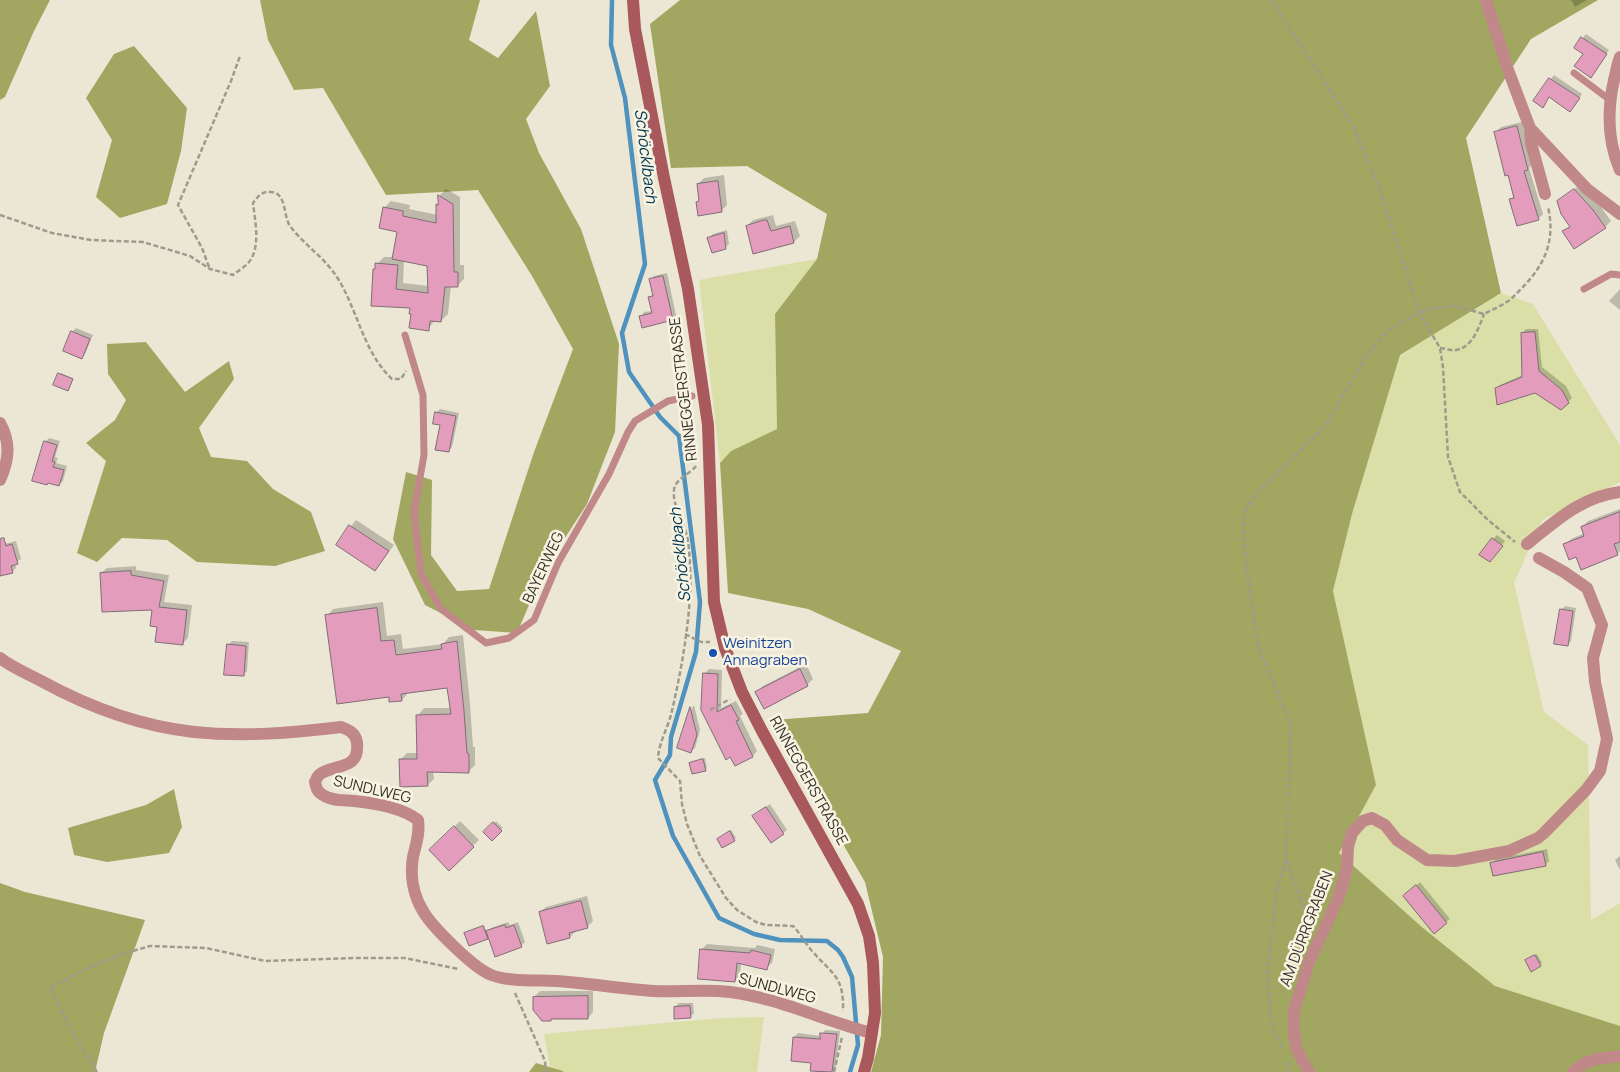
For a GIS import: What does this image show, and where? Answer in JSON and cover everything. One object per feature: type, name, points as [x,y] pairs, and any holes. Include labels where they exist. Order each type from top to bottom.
[{"type":"main road","name":"RINNEGGERSTRASSE","points":[[633,0],[635,29],[688,289],[707,417],[714,602],[725,648],[742,692],[858,904],[869,936],[873,963],[875,1013],[864,1072]]},
{"type":"street","points":[[1486,0],[1507,68],[1530,128],[1583,192],[1620,214]]},
{"type":"street","points":[[1620,57],[1609,133],[1620,170]]},
{"type":"street","points":[[1530,128],[1530,143],[1546,194]]},
{"type":"street","points":[[0,423],[7,439],[8,463],[0,480]]},
{"type":"street","points":[[1523,544],[1570,510],[1602,494],[1620,492]]},
{"type":"street","name":"AM DÜRRGRABEN","points":[[1310,1072],[1297,1050],[1294,1034],[1294,1011],[1300,987],[1338,899],[1347,868],[1348,847],[1352,833],[1363,821],[1372,818],[1385,825],[1397,840],[1427,860],[1455,861],[1509,851],[1538,838],[1544,833],[1586,790],[1600,771],[1607,739],[1595,682],[1593,658],[1602,625],[1586,588],[1564,572],[1539,558]]},
{"type":"street","name":"SUNDLWEG","points":[[0,658],[66,694],[115,714],[153,724],[193,732],[224,734],[282,734],[341,727],[348,730],[356,736],[356,756],[349,763],[319,775],[315,782],[317,790],[332,799],[366,802],[409,813],[418,820],[420,830],[413,859],[413,888],[423,912],[456,948],[489,974],[508,978],[574,982],[608,988],[729,992],[759,997],[784,1004],[844,1026],[872,1033]]},
{"type":"street","points":[[1572,1072],[1596,1058],[1620,1056]]},
{"type":"lane","points":[[1574,73],[1613,97]]},
{"type":"lane","points":[[1584,289],[1610,274],[1620,275]]},
{"type":"lane","name":"BAYERWEG","points":[[405,334],[423,395],[424,455],[414,512],[421,574],[440,609],[486,642],[509,638],[534,620],[558,563],[609,474],[635,421],[646,413],[677,398],[692,396]]},
{"type":"path","points":[[1270,0],[1353,126],[1380,190],[1420,314],[1440,348],[1443,367],[1448,457],[1460,492],[1488,520],[1523,544]]},
{"type":"path","points":[[210,269],[202,248],[178,205],[240,56]]},
{"type":"path","points":[[0,215],[60,234],[91,240],[143,242],[190,256],[210,269],[233,275],[250,262],[254,249],[256,236],[253,203],[260,194],[268,191],[275,192],[281,198],[289,225],[332,270],[349,299],[361,330],[384,372],[392,379],[401,378],[407,369]]},
{"type":"path","points":[[1283,1051],[1272,1027],[1268,975],[1277,889],[1286,860],[1291,725],[1258,646],[1242,529],[1246,511],[1255,495],[1327,424],[1365,358],[1389,329],[1428,309],[1456,306],[1484,314],[1507,303],[1533,278],[1543,263],[1548,246],[1551,219],[1546,194]]},
{"type":"path","points":[[1440,348],[1456,350],[1470,342],[1478,332],[1484,314]]},
{"type":"path","points":[[691,473],[680,480],[676,485],[674,493],[688,541],[690,593],[687,635],[670,717],[658,758],[678,778],[687,824],[700,856],[726,898],[737,910],[756,922],[766,925],[793,926],[811,950]]},
{"type":"path","points":[[687,635],[701,642],[706,641]]},
{"type":"path","points":[[710,710],[742,692]]},
{"type":"path","points":[[1286,860],[1305,910],[1320,938]]},
{"type":"path","points":[[98,1072],[74,1035],[50,988],[111,958],[150,946],[206,948],[265,961],[405,958],[464,970]]},
{"type":"path","points":[[508,978],[541,1052],[546,1072]]},
{"type":"path","points":[[1287,1058],[1289,1072]]},
{"type":"green space","points":[[0,0],[50,0],[5,97],[0,100]]},
{"type":"green space","points":[[260,0],[480,0],[469,40],[498,58],[536,11],[550,86],[526,119],[539,153],[581,229],[619,344],[615,432],[587,504],[544,570],[517,633],[474,630],[425,605],[393,539],[406,472],[432,480],[431,555],[457,591],[489,589],[534,452],[573,349],[532,276],[478,190],[386,195],[323,88],[294,90],[268,40]]},
{"type":"green space","points":[[680,0],[1598,0],[1531,39],[1466,138],[1501,293],[1400,355],[1352,514],[1333,591],[1376,785],[1339,853],[1423,928],[1495,986],[1620,1026],[1620,1072],[871,1072],[881,1035],[883,957],[865,882],[773,720],[868,713],[901,651],[808,609],[728,593],[720,463],[731,451],[777,429],[775,314],[817,259],[827,214],[747,166],[671,168],[650,24]]},
{"type":"green space","points":[[134,46],[187,108],[181,151],[167,204],[120,218],[96,197],[112,140],[86,98],[114,54]]},
{"type":"green space","points":[[817,259],[775,314],[777,429],[731,451],[720,463],[699,280]]},
{"type":"green space","points":[[1501,293],[1533,304],[1620,445],[1620,482],[1542,520],[1514,583],[1544,712],[1588,745],[1591,920],[1620,903],[1620,1026],[1495,986],[1423,928],[1339,853],[1376,785],[1333,591],[1352,514],[1400,355]]},
{"type":"green space","points":[[146,342],[185,392],[229,361],[234,379],[199,428],[211,457],[247,461],[273,489],[311,512],[325,551],[275,566],[197,562],[167,540],[122,538],[97,562],[77,553],[106,461],[86,443],[115,420],[126,400],[108,374],[107,344]]},
{"type":"green space","points":[[174,789],[182,827],[169,853],[107,862],[74,855],[68,828],[146,805]]},
{"type":"green space","points":[[0,883],[25,892],[145,920],[104,1033],[95,1072],[0,1072]]},
{"type":"green space","points":[[764,1017],[757,1072],[563,1072],[550,1067],[544,1034],[720,1018]]},
{"type":"green space","points":[[536,1063],[563,1071],[563,1072],[529,1072]]},
{"type":"building","points":[[1581,37],[1607,54],[1591,78],[1574,66],[1583,54],[1574,48]]},
{"type":"building","points":[[1549,78],[1580,98],[1570,112],[1549,97],[1543,108],[1533,101]]},
{"type":"building","points":[[1517,126],[1528,170],[1524,171],[1539,220],[1517,226],[1509,199],[1514,198],[1508,175],[1505,176],[1494,132]]},
{"type":"building","points":[[718,181],[722,212],[698,216],[696,202],[699,201],[697,184]]},
{"type":"building","points":[[1574,189],[1606,228],[1574,249],[1562,231],[1570,227],[1561,214],[1557,201]]},
{"type":"building","points":[[438,195],[453,204],[454,272],[458,272],[458,287],[445,287],[441,322],[430,321],[429,331],[409,328],[410,308],[371,306],[373,269],[375,269],[375,263],[398,265],[396,289],[428,293],[427,266],[392,259],[397,232],[379,228],[383,207],[403,211],[403,216],[436,223]]},
{"type":"building","points":[[767,220],[771,231],[790,226],[794,243],[753,254],[746,226]]},
{"type":"building","points":[[724,233],[726,249],[712,253],[707,238]]},
{"type":"building","points":[[663,276],[673,320],[642,328],[639,316],[652,313],[648,297],[653,296],[649,279]]},
{"type":"building","points":[[71,331],[90,339],[82,359],[63,351]]},
{"type":"building","points":[[1535,332],[1539,371],[1562,390],[1569,403],[1561,410],[1535,393],[1497,405],[1495,388],[1522,377],[1521,333]]},
{"type":"building","points":[[58,373],[73,379],[68,391],[53,385]]},
{"type":"building","points":[[435,412],[456,416],[449,452],[435,450],[440,425],[433,424]]},
{"type":"building","points":[[44,441],[57,445],[52,461],[55,462],[53,467],[64,470],[59,486],[32,481]]},
{"type":"building","points":[[1620,512],[1620,542],[1614,544],[1618,555],[1581,570],[1576,557],[1569,560],[1563,544],[1584,536],[1581,527]]},
{"type":"building","points":[[349,525],[389,551],[375,571],[336,545]]},
{"type":"building","points":[[4,538],[6,546],[12,544],[18,564],[11,566],[13,573],[0,576],[0,539]]},
{"type":"building","points":[[1492,538],[1503,546],[1490,562],[1479,555]]},
{"type":"building","points":[[131,571],[131,575],[164,581],[159,607],[187,610],[183,645],[155,642],[157,627],[150,626],[152,610],[102,612],[100,573]]},
{"type":"building","points":[[377,608],[381,641],[394,640],[396,655],[442,649],[441,644],[457,641],[467,753],[469,754],[469,773],[427,772],[428,786],[400,787],[399,759],[417,759],[416,715],[451,714],[447,688],[401,694],[402,701],[389,702],[389,697],[337,704],[325,615]]},
{"type":"building","points":[[1560,609],[1573,611],[1568,646],[1554,644]]},
{"type":"building","points":[[227,644],[246,646],[244,676],[224,675]]},
{"type":"building","points":[[800,669],[808,686],[764,709],[755,692]]},
{"type":"building","points":[[703,673],[718,674],[717,712],[731,705],[739,720],[736,721],[753,757],[735,766],[730,757],[726,760],[701,710]]},
{"type":"building","points":[[690,707],[697,735],[691,753],[677,748]]},
{"type":"building","points":[[703,759],[706,771],[692,774],[689,763]]},
{"type":"building","points":[[766,807],[784,834],[771,843],[752,816]]},
{"type":"building","points":[[493,822],[502,831],[492,841],[483,832]]},
{"type":"building","points":[[454,826],[474,847],[449,871],[429,850]]},
{"type":"building","points":[[730,831],[735,841],[722,848],[717,839]]},
{"type":"building","points":[[1543,852],[1546,866],[1493,876],[1490,863]]},
{"type":"building","points":[[1416,885],[1447,923],[1434,934],[1403,896]]},
{"type":"building","points":[[581,901],[588,928],[569,933],[570,938],[547,944],[539,912]]},
{"type":"building","points":[[505,925],[506,928],[514,925],[522,947],[495,957],[486,931]]},
{"type":"building","points":[[483,926],[488,939],[469,946],[464,933]]},
{"type":"building","points":[[700,949],[750,953],[751,950],[771,955],[767,970],[737,963],[735,982],[698,979]]},
{"type":"building","points":[[1535,955],[1541,966],[1531,972],[1525,960]]},
{"type":"building","points":[[588,996],[588,1019],[551,1019],[551,1021],[542,1021],[533,1010],[533,997]]},
{"type":"building","points":[[690,1006],[691,1018],[674,1019],[674,1007]]},
{"type":"building","points":[[820,1033],[837,1034],[832,1072],[810,1071],[811,1063],[791,1061],[793,1037],[820,1039]]},
{"type":"waterway","name":"Schöcklbach","points":[[612,0],[611,45],[625,98],[645,264],[622,333],[629,372],[660,417],[679,436],[700,602],[696,652],[671,737],[670,755],[655,780],[673,836],[719,918],[754,934],[780,940],[827,941],[843,957],[852,977],[858,1045],[850,1072]]},
{"type":"place","name":"Weinitzen Annagraben","points":[[713,653]]}]
